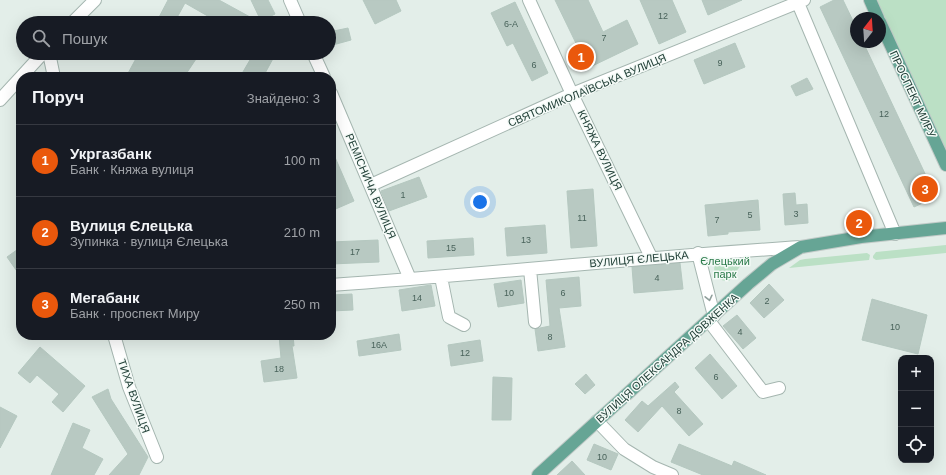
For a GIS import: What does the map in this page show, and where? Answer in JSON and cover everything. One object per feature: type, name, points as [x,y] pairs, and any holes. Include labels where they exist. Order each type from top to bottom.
[{"type":"main road","points":[[870,0],[875,12]]},
{"type":"main road","name":"ПРОСПЕКТ МИРУ","points":[[886,35],[946,165]]},
{"type":"main road","name":"ВУЛИЦЯ ЄЛЕЦЬКА","points":[[801,247],[861,237],[946,228]]},
{"type":"main road","name":"ВУЛИЦЯ ОЛЕКСАНДРА ДОВЖЕНКА","points":[[538,475],[772,264],[801,247]]},
{"type":"street","points":[[79,16],[95,0]]},
{"type":"street","points":[[290,0],[297,16]]},
{"type":"street","name":"КНЯЖА ВУЛИЦЯ","points":[[529,0],[572,94],[651,257]]},
{"type":"street","points":[[801,1],[895,234]]},
{"type":"street","name":"СВЯТОМИКОЛАЇВСЬКА ВУЛИЦЯ","points":[[371,185],[572,94],[801,1]]},
{"type":"street","points":[[26,72],[37,60]]},
{"type":"street","points":[[50,60],[53,72]]},
{"type":"street","points":[[317,60],[322,72]]},
{"type":"street","points":[[0,100],[16,82]]},
{"type":"street","name":"РЕМІСНИЧА ВУЛИЦЯ","points":[[336,104],[410,280]]},
{"type":"street","name":"ВУЛИЦЯ ЄЛЕЦЬКА","points":[[336,285],[410,280],[698,253],[801,247]]},
{"type":"street","points":[[698,253],[711,318],[763,392],[779,388]]},
{"type":"street","points":[[530,269],[535,322]]},
{"type":"street","points":[[441,277],[448,317],[464,325]]},
{"type":"street","name":"ТИХА ВУЛИЦЯ","points":[[115,340],[128,387],[157,457]]},
{"type":"street","points":[[597,421],[624,449],[672,475]]},
{"type":"green space","points":[[877,0],[946,0],[946,150],[886,20],[886,12],[883,12]]},
{"type":"green space","points":[[946,245],[946,253],[876,260],[873,258],[876,252]]},
{"type":"green space","points":[[867,253],[870,255],[869,260],[789,268],[800,260],[805,259]]},
{"type":"green space","name":"Єлецький парк","points":[[748,256],[729,281],[720,279],[715,274],[714,270],[718,257]]},
{"type":"building","points":[[168,0],[219,0],[248,16],[208,16],[185,3],[178,16],[160,16]]},
{"type":"building","points":[[251,0],[268,0],[275,14],[271,16],[259,16]]},
{"type":"building","points":[[363,0],[396,0],[401,11],[375,24]]},
{"type":"building","points":[[555,0],[588,0],[603,32],[627,20],[638,44],[588,68]]},
{"type":"building","points":[[640,0],[672,0],[686,32],[659,44]]},
{"type":"building","points":[[702,0],[742,0],[708,15]]},
{"type":"building","points":[[834,0],[843,0],[850,15],[850,48],[866,48],[936,197],[914,207],[820,7]]},
{"type":"building","points":[[515,2],[548,73],[532,81],[513,43],[507,46],[491,13]]},
{"type":"building","points":[[348,28],[351,40],[336,44],[336,31]]},
{"type":"building","points":[[735,43],[745,67],[704,84],[694,60]]},
{"type":"building","points":[[135,60],[195,60],[187,72],[129,72]]},
{"type":"building","points":[[250,60],[272,60],[266,72],[243,72]]},
{"type":"building","points":[[807,78],[813,89],[796,96],[791,86]]},
{"type":"building","points":[[336,160],[354,201],[336,209]]},
{"type":"building","points":[[419,177],[427,197],[389,211],[381,191]]},
{"type":"building","points":[[593,189],[597,246],[571,248],[567,191]]},
{"type":"building","points":[[795,193],[796,205],[807,204],[808,223],[785,225],[783,194]]},
{"type":"building","points":[[758,200],[760,230],[728,232],[728,234],[708,236],[705,205]]},
{"type":"building","points":[[545,225],[547,253],[507,256],[505,228]]},
{"type":"building","points":[[473,238],[474,255],[428,258],[427,241]]},
{"type":"building","points":[[378,240],[379,262],[336,264],[336,242]]},
{"type":"building","points":[[16,251],[16,270],[7,257]]},
{"type":"building","points":[[680,263],[683,289],[634,293],[632,267]]},
{"type":"building","points":[[579,277],[581,306],[559,308],[565,347],[538,351],[535,329],[550,326],[546,280]]},
{"type":"building","points":[[521,280],[524,303],[498,307],[494,284]]},
{"type":"building","points":[[769,284],[784,300],[764,318],[750,303]]},
{"type":"building","points":[[431,285],[435,306],[402,311],[399,290]]},
{"type":"building","points":[[352,294],[353,310],[336,311],[336,295]]},
{"type":"building","points":[[872,299],[927,315],[918,354],[862,340]]},
{"type":"building","points":[[737,315],[756,338],[743,349],[723,326]]},
{"type":"building","points":[[399,334],[401,350],[359,356],[357,341]]},
{"type":"building","points":[[279,340],[293,340],[294,346],[292,346],[297,378],[264,382],[261,361],[281,358]]},
{"type":"building","points":[[480,340],[483,361],[451,366],[448,345]]},
{"type":"building","points":[[40,347],[85,386],[63,412],[52,402],[59,394],[37,375],[30,383],[18,373]]},
{"type":"building","points":[[710,354],[737,386],[722,399],[695,368]]},
{"type":"building","points":[[586,374],[595,385],[585,394],[575,384]]},
{"type":"building","points":[[493,377],[512,378],[511,420],[492,420]]},
{"type":"building","points":[[675,382],[679,387],[674,392],[703,424],[689,436],[662,406],[638,432],[625,420],[642,401],[648,406]]},
{"type":"building","points":[[108,389],[111,399],[148,457],[139,475],[109,475],[128,454],[92,397]]},
{"type":"building","points":[[0,407],[17,416],[0,448]]},
{"type":"building","points":[[73,423],[90,430],[82,448],[103,459],[94,475],[51,475]]},
{"type":"building","points":[[594,444],[618,454],[611,470],[587,460]]},
{"type":"building","points":[[679,444],[732,466],[734,461],[766,475],[703,475],[671,462]]},
{"type":"building","points":[[572,461],[585,475],[557,475]]},
{"type":"place","name":"Укргазбанк","points":[[581,57]]},
{"type":"place","name":"Мегабанк","points":[[925,189]]},
{"type":"place","name":"Вулиця Єлецька","points":[[859,223]]}]
